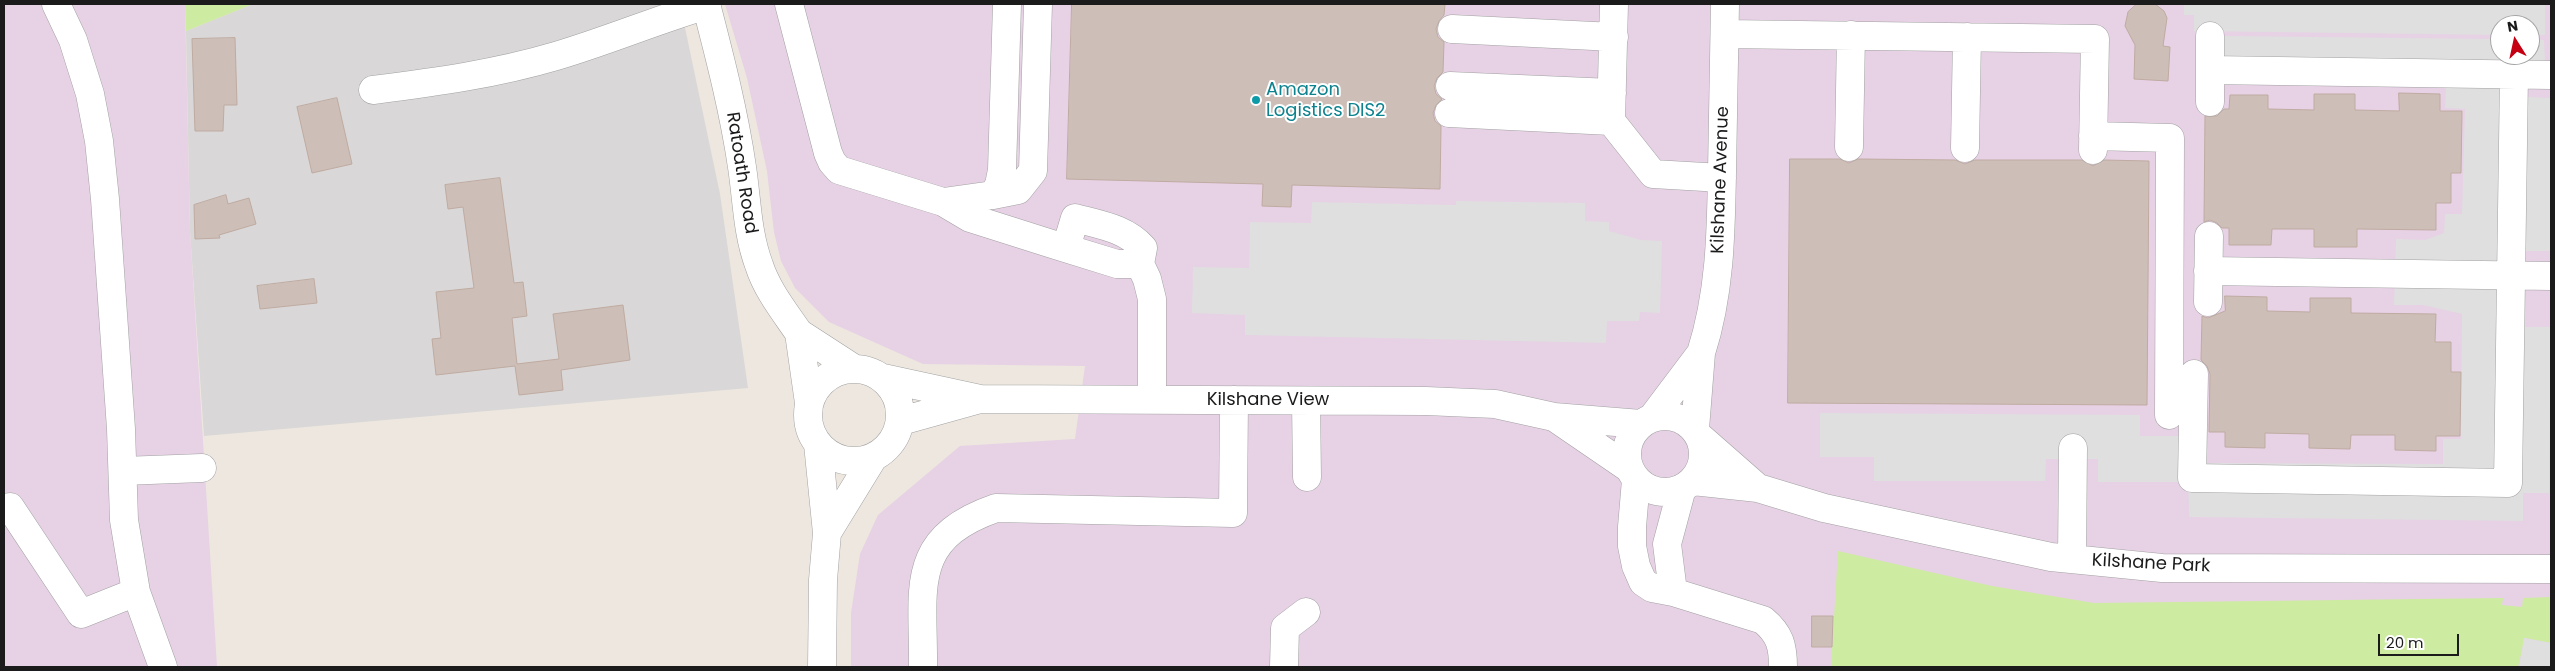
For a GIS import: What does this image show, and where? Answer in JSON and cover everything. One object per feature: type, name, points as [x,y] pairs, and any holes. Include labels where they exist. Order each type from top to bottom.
[{"type":"street","points":[[56,4],[73,40],[90,94],[99,141],[105,199],[123,471],[124,520],[136,592],[163,667]]},
{"type":"street","points":[[373,90],[470,78],[547,59],[707,4]]},
{"type":"street","name":"Ratoath Road","points":[[707,4],[728,90],[742,168],[748,228],[759,266],[775,297],[799,333],[853,368]]},
{"type":"street","points":[[789,4],[832,162],[839,170],[848,175],[943,202],[970,218],[1066,248],[1075,218],[1120,230],[1133,237],[1143,248],[1140,264],[1147,279],[1152,299],[1152,400]]},
{"type":"street","points":[[993,195],[999,185],[1002,170],[1007,4]]},
{"type":"street","points":[[943,202],[1018,190],[1034,171],[1038,4]]},
{"type":"street","points":[[1614,4],[1611,121],[1653,174],[1722,178]]},
{"type":"street","name":"Kilshane Avenue","points":[[1698,434],[1701,353],[1711,322],[1718,278],[1725,4]]},
{"type":"street","points":[[1452,29],[1614,37]]},
{"type":"street","points":[[1725,34],[2094,39],[2093,143],[2170,138],[2169,415]]},
{"type":"street","points":[[1849,146],[1851,35]]},
{"type":"street","points":[[2210,36],[2210,102]]},
{"type":"street","points":[[1965,148],[1967,37]]},
{"type":"street","points":[[2210,70],[2551,75]]},
{"type":"street","points":[[2194,374],[2192,478],[2508,482],[2514,75]]},
{"type":"street","points":[[1450,86],[1612,93]]},
{"type":"street","points":[[1449,113],[1611,121]]},
{"type":"street","points":[[2208,236],[2208,302]]},
{"type":"street","points":[[2208,271],[2551,276]]},
{"type":"street","name":"Ratoath Road","points":[[799,333],[809,404]]},
{"type":"street","name":"Kilshane Avenue","points":[[1646,421],[1701,353]]},
{"type":"street","points":[[853,368],[869,371],[883,378],[894,390],[900,405],[901,421],[896,436],[887,449],[873,458],[858,462],[842,460],[828,454],[810,432],[807,418],[814,390],[828,377],[838,371],[853,368]]},
{"type":"street","name":"Kilshane View","points":[[883,378],[980,399],[1495,404],[1554,416],[1646,421]]},
{"type":"street","name":"Kilshane View","points":[[901,421],[980,399]]},
{"type":"street","points":[[923,667],[924,573],[933,550],[951,531],[969,517],[996,508],[1233,512],[1234,400]]},
{"type":"street","points":[[1306,401],[1307,477]]},
{"type":"street","points":[[1673,592],[1667,544],[1687,485],[1700,471],[1704,459],[1698,434],[1687,422],[1676,417],[1664,415],[1646,421],[1633,433],[1628,445],[1627,457],[1633,474],[1632,527],[1636,566],[1644,582],[1652,588],[1673,592],[1763,620],[1774,630],[1782,645],[1783,667]]},
{"type":"street","name":"Kilshane View","points":[[1554,416],[1633,474]]},
{"type":"street","name":"Kilshane Park","points":[[1698,434],[1758,488]]},
{"type":"street","points":[[818,444],[827,533],[822,580],[822,667]]},
{"type":"street","points":[[2072,559],[2073,448]]},
{"type":"street","points":[[827,533],[873,458]]},
{"type":"street","points":[[123,471],[202,468]]},
{"type":"street","points":[[1633,474],[1658,492],[1670,492],[1687,485]]},
{"type":"street","name":"Kilshane Park","points":[[1687,485],[1758,488],[1824,508],[2050,557],[2162,568],[2551,569]]},
{"type":"street","points":[[4,508],[10,507],[81,614],[136,592]]},
{"type":"street","points":[[1284,667],[1285,628],[1306,612]]},
{"type":"shaded area","points":[[4,4],[185,4],[190,231],[217,667],[4,667]]},
{"type":"shaded area","points":[[253,4],[680,4],[720,194],[748,388],[204,436],[190,231],[186,31]]},
{"type":"shaded area","points":[[725,4],[2551,4],[2551,667],[851,667],[851,613],[860,554],[878,515],[960,446],[1075,439],[1085,366],[923,364],[829,322],[795,288],[781,261],[774,232],[767,171],[747,78]]},
{"type":"shaded area","points":[[2184,4],[2545,4],[2545,35],[2540,35],[2540,15],[2490,15],[2490,35],[2194,31],[2194,15],[2184,15]]},
{"type":"shaded area","points":[[2224,36],[2490,39],[2490,65],[2540,65],[2540,40],[2544,40],[2545,62],[2527,87],[2527,97],[2551,98],[2551,251],[2525,251],[2525,327],[2551,327],[2549,493],[2523,493],[2523,521],[2189,517],[2188,463],[2443,464],[2443,439],[2461,439],[2462,314],[2423,305],[2394,305],[2396,239],[2425,240],[2444,233],[2445,214],[2462,214],[2465,109],[2445,108],[2446,86],[2222,80]]},
{"type":"shaded area","points":[[1456,201],[1585,203],[1585,221],[1609,222],[1609,231],[1641,240],[1662,241],[1660,313],[1640,312],[1639,321],[1607,321],[1606,343],[1245,335],[1245,315],[1192,313],[1193,267],[1249,268],[1250,222],[1311,223],[1312,202],[1456,205]]},
{"type":"shaded area","points":[[1820,413],[2140,415],[2140,436],[2179,436],[2179,482],[2098,482],[2098,459],[2046,459],[2045,481],[1874,481],[1874,457],[1820,457]]},
{"type":"shaded area","points":[[2524,638],[2551,643],[2551,667],[2519,667]]},
{"type":"green space","points":[[185,4],[253,4],[186,31]]},
{"type":"green space","points":[[1838,551],[1992,586],[2094,603],[2503,598],[2502,605],[2522,607],[2523,598],[2551,597],[2551,643],[2525,638],[2518,667],[1831,667]]},
{"type":"building","name":"Amazon Logistics DIS2","points":[[1072,4],[1445,4],[1444,15],[1436,29],[1438,37],[1444,42],[1443,72],[1437,78],[1434,86],[1436,94],[1442,99],[1436,105],[1433,113],[1435,121],[1441,126],[1440,189],[1292,185],[1291,207],[1262,206],[1263,184],[1067,179]]},
{"type":"building","points":[[2137,4],[2155,4],[2164,11],[2167,18],[2163,46],[2170,47],[2168,81],[2134,79],[2135,45],[2125,26],[2128,12]]},
{"type":"building","points":[[235,38],[237,105],[224,105],[223,131],[195,131],[192,39]]},
{"type":"building","points":[[2399,93],[2440,94],[2440,111],[2462,111],[2461,173],[2451,173],[2451,203],[2436,203],[2436,230],[2357,229],[2357,247],[2314,247],[2314,229],[2272,229],[2271,245],[2229,245],[2229,228],[2222,228],[2210,220],[2204,222],[2205,116],[2217,116],[2224,109],[2229,109],[2230,95],[2268,95],[2268,109],[2314,110],[2314,94],[2355,94],[2355,110],[2399,111]]},
{"type":"building","points":[[337,98],[352,164],[312,173],[297,107]]},
{"type":"building","points":[[1790,159],[1840,159],[1849,163],[1858,159],[1955,160],[1965,164],[1975,160],[2082,160],[2093,166],[2104,160],[2149,161],[2147,405],[1788,403]]},
{"type":"building","points":[[500,178],[514,283],[523,282],[527,316],[512,318],[517,364],[559,359],[553,314],[623,305],[630,360],[561,370],[563,390],[519,395],[515,366],[436,375],[432,339],[441,338],[436,292],[474,288],[463,207],[448,209],[445,185]]},
{"type":"building","points":[[226,195],[228,204],[249,198],[256,224],[219,235],[220,238],[195,239],[194,205]]},
{"type":"building","points":[[314,279],[317,303],[260,309],[257,286]]},
{"type":"building","points":[[2225,296],[2267,297],[2267,311],[2310,312],[2310,298],[2351,298],[2351,313],[2436,314],[2435,342],[2451,342],[2451,372],[2461,372],[2460,436],[2436,436],[2436,451],[2395,450],[2395,435],[2351,435],[2350,449],[2309,448],[2309,434],[2265,433],[2265,448],[2225,447],[2225,432],[2209,432],[2210,374],[2207,366],[2201,360],[2202,316],[2208,318],[2225,311]]},
{"type":"building","points":[[1812,616],[1833,616],[1832,647],[1812,647]]},
{"type":"place","name":"Amazon Logistics DIS2","points":[[1256,100]]}]
